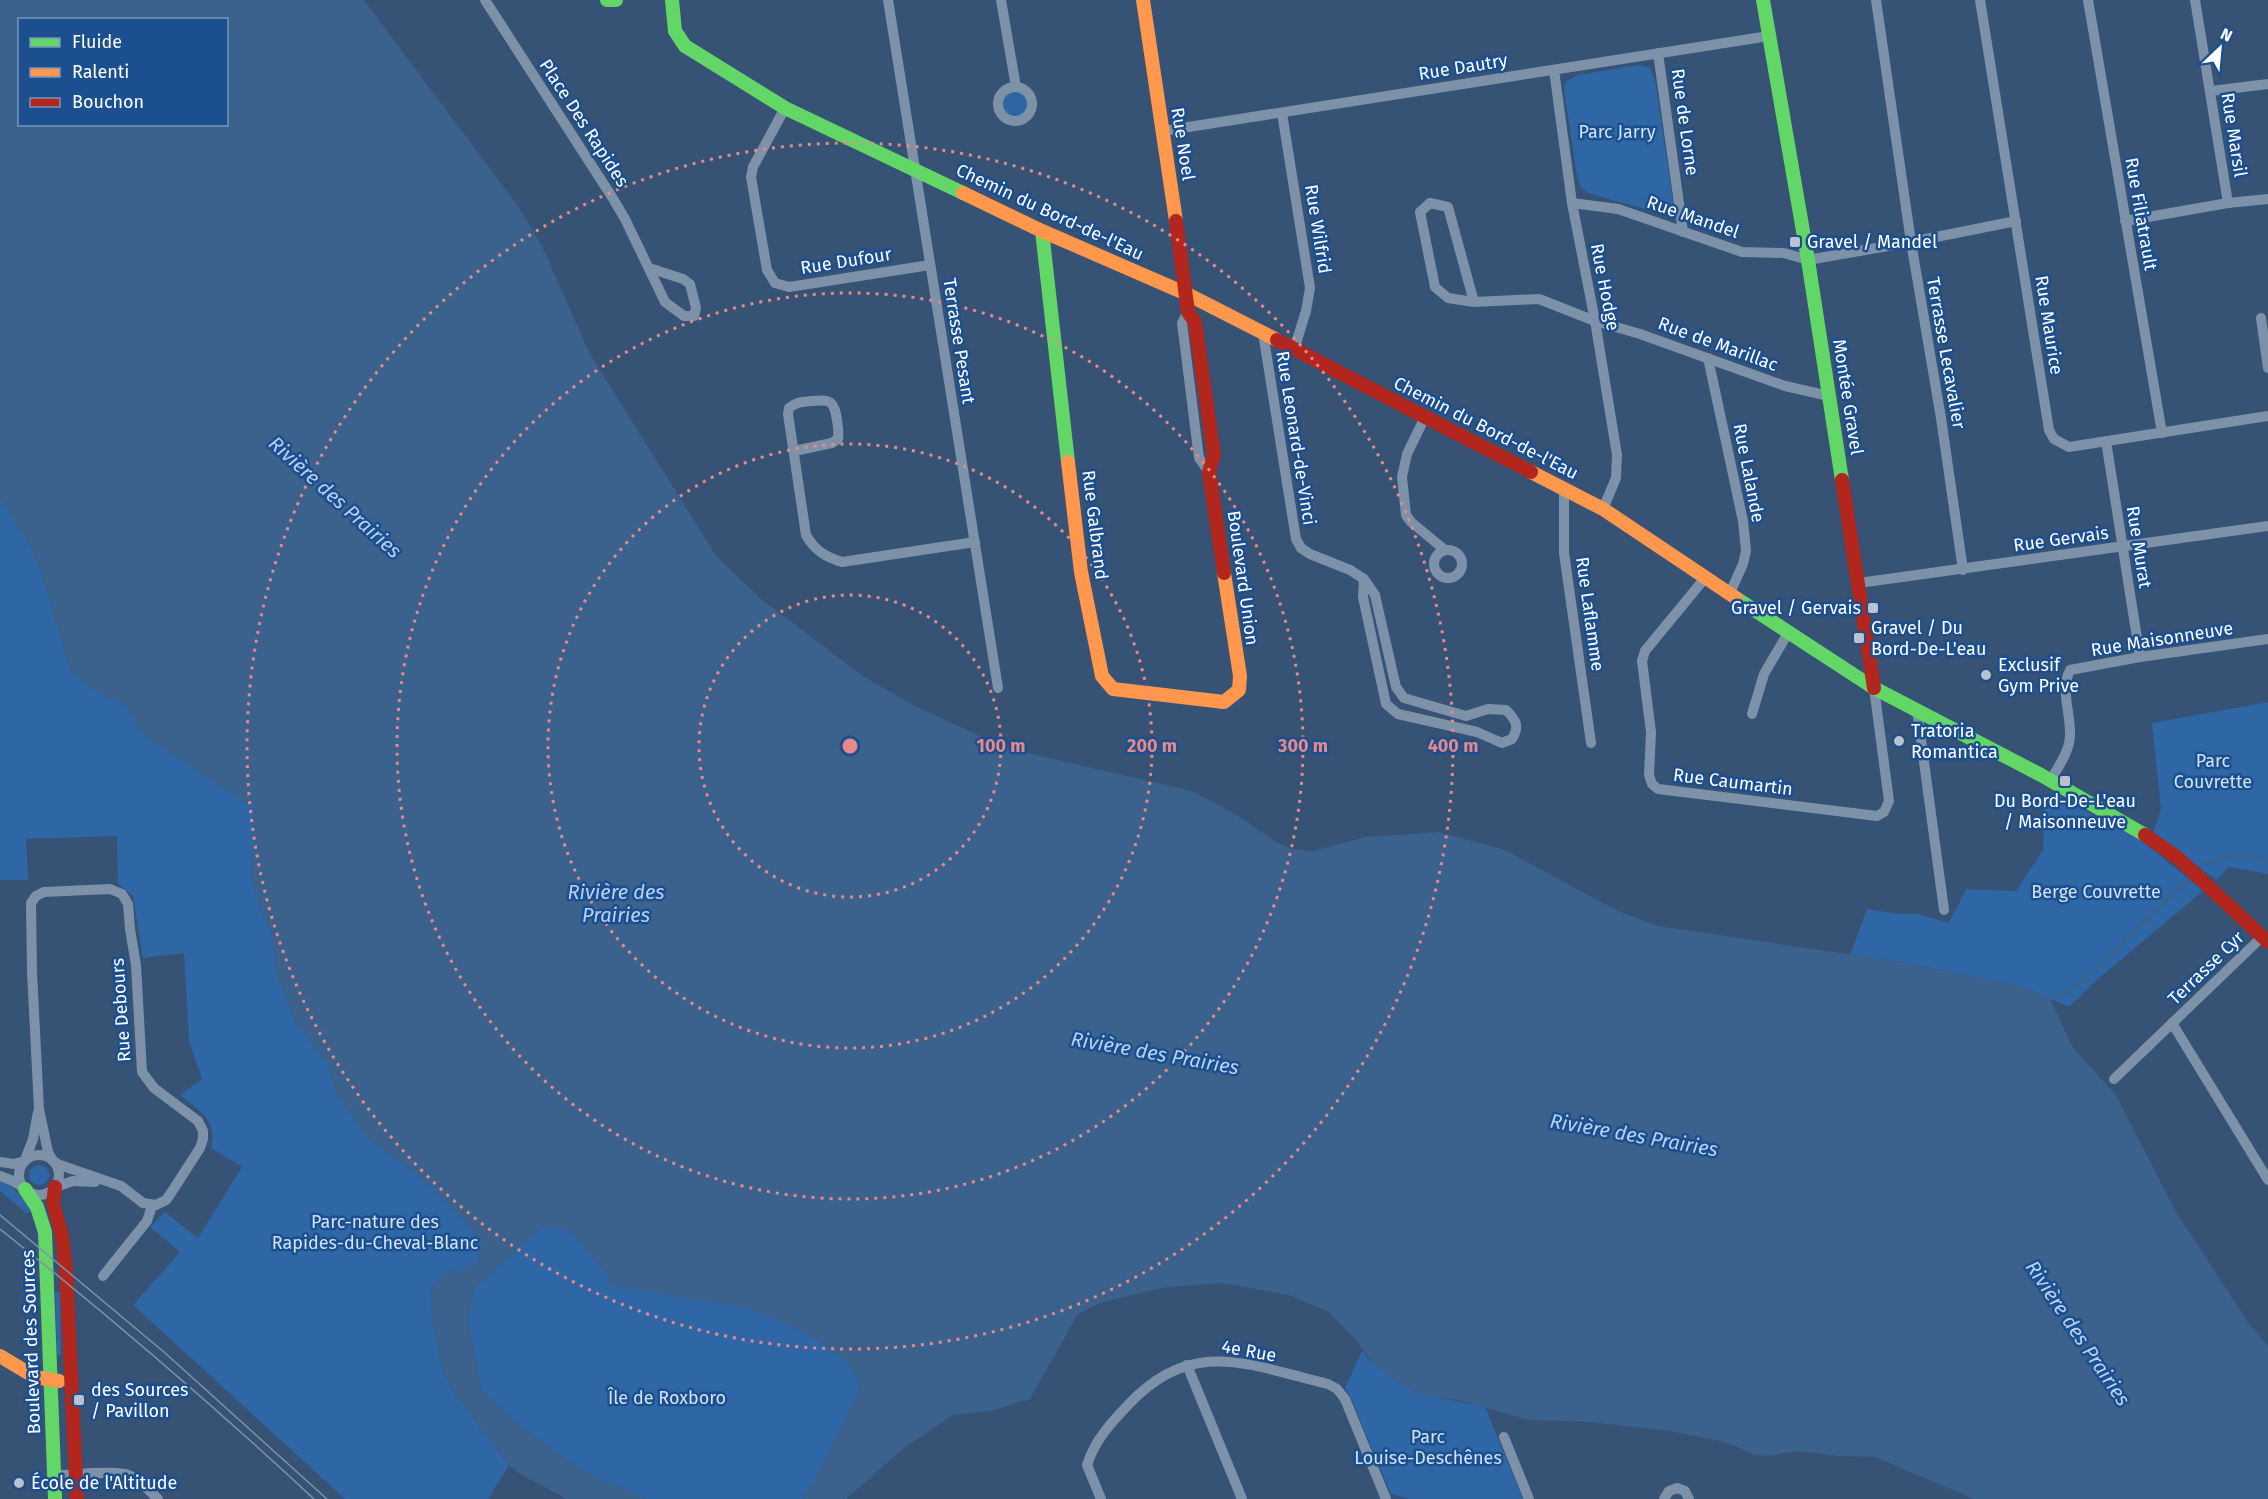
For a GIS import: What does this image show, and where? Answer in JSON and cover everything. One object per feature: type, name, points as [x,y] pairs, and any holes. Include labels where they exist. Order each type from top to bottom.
[{"type":"street","name":"Place Des Rapides","points":[[485,0],[612,197],[665,302],[684,316],[694,316],[696,308],[690,284],[683,279],[649,268]]},
{"type":"street","points":[[607,0],[616,0]]},
{"type":"street","name":"Chemin du Bord-de-l'Eau","points":[[672,0],[675,31],[685,46],[785,108],[1042,231],[1187,294],[1603,508],[1705,578],[1874,688],[2141,832],[2178,858],[2265,939]]},
{"type":"street","name":"Terrasse Pesant","points":[[888,0],[998,688]]},
{"type":"street","points":[[1001,0],[1016,87]]},
{"type":"street","name":"Rue Noel","points":[[1143,0],[1187,294]]},
{"type":"street","name":"Montée Gravel","points":[[1763,0],[1830,396],[1889,801]]},
{"type":"street","name":"Terrasse Lecavalier","points":[[1876,0],[1911,243],[1941,418],[1963,570]]},
{"type":"street","name":"Rue Maurice","points":[[1980,0],[2049,430],[2054,440],[2069,447],[2268,416]]},
{"type":"street","name":"Rue Filiatrault","points":[[2088,0],[2162,433]]},
{"type":"street","name":"Rue Marsil","points":[[2195,0],[2228,203]]},
{"type":"street","name":"Rue Dautry","points":[[1163,132],[1769,36]]},
{"type":"street","name":"Rue de Lorne","points":[[1658,53],[1683,232]]},
{"type":"street","name":"Rue Hodge","points":[[1554,70],[1572,203],[1595,321],[1617,455],[1616,478],[1603,508]]},
{"type":"street","points":[[2211,91],[2268,84]]},
{"type":"street","name":"Rue Dufour","points":[[785,108],[753,167],[751,177],[767,270],[775,283],[789,287],[930,265]]},
{"type":"street","name":"Rue Wilfrid","points":[[1282,113],[1310,288],[1306,311],[1294,350]]},
{"type":"street","points":[[2126,221],[2268,198]]},
{"type":"street","name":"Rue de Marillac","points":[[1474,302],[1448,207],[1430,203],[1420,212],[1435,287],[1448,298],[1474,302],[1539,299],[1595,321],[1785,386],[1830,396]]},
{"type":"street","name":"Rue Mandel","points":[[1572,203],[1618,209],[1742,252],[1784,253],[1808,260],[1911,243],[2016,221]]},
{"type":"street","name":"Rue Galbrand","points":[[1042,231],[1081,572],[1102,676],[1113,689],[1224,702],[1239,690]]},
{"type":"street","name":"Boulevard Union","points":[[1187,294],[1188,312],[1195,322],[1214,455],[1209,472],[1240,676],[1239,690]]},
{"type":"street","points":[[2261,318],[2268,368]]},
{"type":"street","name":"Rue Leonard-de-Vinci","points":[[1263,333],[1296,539],[1301,548],[1310,554],[1350,570],[1364,579]]},
{"type":"street","name":"Rue Lalande","points":[[1708,358],[1743,521],[1744,558],[1730,593]]},
{"type":"street","points":[[794,451],[832,443],[838,439],[839,432],[834,406],[829,401],[795,402],[789,408],[794,451],[806,536],[812,545],[827,557],[842,562],[975,542]]},
{"type":"street","points":[[1425,417],[1407,454],[1402,477],[1406,514],[1411,522],[1445,550]]},
{"type":"street","name":"Rue Murat","points":[[2106,441],[2140,657]]},
{"type":"street","name":"Rue Laflamme","points":[[1564,489],[1564,553],[1591,743]]},
{"type":"street","name":"Rue Gervais","points":[[1859,583],[2268,526]]},
{"type":"street","name":"Rue Caumartin","points":[[1705,578],[1645,651],[1641,661],[1651,732],[1649,775],[1652,783],[1659,789],[1877,816],[1884,812],[1889,801]]},
{"type":"street","points":[[1364,579],[1375,594],[1396,687],[1404,698],[1466,716],[1488,709],[1506,710],[1516,721],[1517,731],[1512,739],[1502,743],[1477,732],[1398,714],[1386,704],[1363,597],[1364,579]]},
{"type":"street","points":[[1752,714],[1764,674],[1788,633]]},
{"type":"street","name":"Rue Maisonneuve","points":[[2050,781],[2067,752],[2071,736],[2065,680],[2070,670],[2140,657],[2268,639]]},
{"type":"street","points":[[1393,711],[1404,698]]},
{"type":"street","points":[[1917,710],[1944,910]]},
{"type":"street","name":"Rue Debours","points":[[39,1109],[30,912],[33,899],[44,892],[110,889],[122,894],[128,904],[136,964],[142,1072],[154,1088],[198,1121],[204,1136],[200,1148],[169,1197],[160,1204],[152,1206]]},
{"type":"street","name":"Terrasse Cyr","points":[[2114,1079],[2265,939]]},
{"type":"street","name":"Terrasse Cyr","points":[[2172,1023],[2268,1180]]},
{"type":"street","points":[[25,1189],[19,1173],[33,1139],[39,1109]]},
{"type":"street","points":[[39,1109],[48,1152],[59,1173],[55,1187]]},
{"type":"street","points":[[0,1162],[14,1164],[32,1156],[41,1155],[67,1168],[124,1187],[143,1203],[152,1206],[147,1221],[103,1276]]},
{"type":"street","points":[[0,1176],[13,1180],[35,1194],[42,1195],[55,1187],[73,1181],[107,1183]]},
{"type":"street","name":"Boulevard des Sources","points":[[55,1187],[53,1203],[62,1236],[66,1263],[77,1499]]},
{"type":"street","name":"Boulevard des Sources","points":[[25,1189],[37,1207],[45,1230],[55,1499]]},
{"type":"street","points":[[0,1356],[28,1375],[51,1381],[70,1381]]},
{"type":"street","name":"4e Rue","points":[[1101,1499],[1087,1465],[1093,1446],[1145,1387],[1170,1371],[1187,1365],[1217,1361],[1234,1362],[1328,1384],[1341,1392],[1386,1499]]},
{"type":"street","points":[[1187,1365],[1242,1499]]},
{"type":"street","points":[[1504,1437],[1529,1499]]},
{"type":"street","points":[[54,1475],[127,1474],[158,1499]]},
{"type":"street","points":[[1664,1499],[1669,1491],[1677,1488],[1685,1491],[1689,1499]]},
{"type":"green space","name":"Parc Jarry","points":[[1638,65],[1650,68],[1655,80],[1673,201],[1672,213],[1666,215],[1588,193],[1580,186],[1577,176],[1564,89],[1567,81],[1578,75]]},
{"type":"green space","points":[[1015,87],[1027,92],[1032,104],[1027,116],[1015,121],[1003,116],[998,104],[1003,92]]},
{"type":"green space","name":"Parc-nature des Rapides-du-Cheval-Blanc","points":[[0,402],[911,1337],[823,1499],[605,1499],[442,1369],[453,1391],[509,1465],[488,1499],[345,1499],[133,1305],[180,1252],[150,1227],[165,1212],[198,1238],[242,1167],[211,1148],[212,1130],[209,1123],[200,1111],[180,1095],[202,1079],[189,1041],[184,953],[143,958],[133,896],[118,884],[117,836],[26,839],[28,880],[0,880]]},
{"type":"green space","name":"Parc Couvrette","points":[[2268,702],[2268,874],[2229,867],[2216,880],[2153,833],[2161,809],[2152,723]]},
{"type":"green space","name":"Berge Couvrette","points":[[2053,793],[2146,844],[2203,891],[2098,979],[2069,1007],[2023,987],[1902,962],[1850,955],[1867,909],[1898,914],[1918,914],[1949,923],[1966,889],[2016,891],[2043,850],[2044,804]]},
{"type":"green space","points":[[39,1165],[46,1168],[49,1175],[46,1182],[39,1185],[32,1182],[29,1175],[32,1168]]},
{"type":"green space","points":[[0,1181],[19,1194],[34,1212],[26,1213],[0,1191]]},
{"type":"green space","points":[[55,1292],[60,1292],[61,1355],[57,1354]]},
{"type":"green space","name":"Parc Louise-Deschênes","points":[[1362,1351],[1375,1365],[1441,1398],[1485,1407],[1523,1499],[1411,1499],[1391,1494],[1345,1388]]},
{"type":"water","name":"Rivière des Prairies","points":[[0,0],[364,0],[520,209],[543,248],[590,354],[717,557],[761,599],[864,677],[917,707],[1006,748],[1192,791],[1237,815],[1276,842],[1292,849],[1313,851],[1365,837],[1439,832],[1505,850],[1618,911],[1658,926],[1902,962],[2023,987],[2050,999],[2073,1048],[2116,1095],[2176,1212],[2248,1322],[2268,1346],[2268,1499],[1974,1499],[1875,1457],[1837,1456],[1799,1451],[1766,1456],[1754,1455],[1733,1445],[1670,1431],[1590,1422],[1529,1420],[1462,1401],[1420,1394],[1400,1384],[1375,1365],[1355,1339],[1329,1312],[1289,1295],[1221,1283],[1161,1288],[1100,1303],[1078,1314],[1030,1399],[991,1411],[953,1415],[904,1448],[846,1499],[802,1499],[814,1481],[858,1393],[858,1382],[847,1361],[808,1334],[751,1309],[610,1285],[608,1275],[570,1231],[543,1226],[475,1288],[468,1317],[481,1389],[514,1421],[583,1471],[647,1499],[567,1499],[525,1477],[509,1465],[453,1391],[442,1369],[433,1325],[430,1290],[442,1275],[477,1263],[482,1243],[470,1227],[417,1174],[369,1140],[337,1096],[328,1065],[295,1022],[277,975],[271,933],[261,912],[251,879],[254,809],[143,735],[125,705],[95,691],[70,670],[41,572],[31,549],[0,498]]},
{"type":"waterway","points":[[2207,863],[2231,854],[2268,860]]},
{"type":"waterway","points":[[2050,999],[2076,987],[2190,877]]},
{"type":"tram line","points":[[0,1215],[164,1352],[327,1499]]},
{"type":"tram line","points":[[0,1229],[160,1361],[314,1499]]},
{"type":"traffic: fast","points":[[607,0],[616,0]]},
{"type":"traffic: fast","points":[[672,0],[675,31],[685,46],[785,108],[963,193]]},
{"type":"traffic: fast","points":[[1763,0],[1808,260],[1842,480]]},
{"type":"traffic: fast","points":[[1042,231],[1068,462]]},
{"type":"traffic: fast","points":[[1736,598],[1874,688],[2041,775],[2145,835]]},
{"type":"traffic: fast","points":[[25,1189],[37,1207],[45,1232],[55,1499]]},
{"type":"traffic: slow","points":[[1143,0],[1176,221]]},
{"type":"traffic: slow","points":[[963,193],[1042,231],[1187,294],[1277,340]]},
{"type":"traffic: slow","points":[[1068,462],[1081,572],[1102,676],[1113,689],[1224,702],[1239,690],[1240,676],[1224,573]]},
{"type":"traffic: slow","points":[[1531,472],[1603,509],[1736,598]]},
{"type":"traffic: slow","points":[[0,1356],[35,1377],[59,1381]]},
{"type":"traffic: jam","points":[[1176,221],[1188,312],[1195,322],[1214,455],[1209,472],[1224,573]]},
{"type":"traffic: jam","points":[[1277,340],[1531,472]]},
{"type":"traffic: jam","points":[[1842,480],[1874,688]]},
{"type":"traffic: jam","points":[[2145,835],[2178,858],[2268,942]]},
{"type":"traffic: jam","points":[[55,1187],[53,1203],[62,1236],[66,1271],[77,1499]]},
{"type":"place","name":"Gravel / Mandel","points":[[1795,242]]},
{"type":"place","name":"Gravel / Gervais","points":[[1873,608]]},
{"type":"place","name":"Gravel / Du Bord-De-L'eau","points":[[1859,638]]},
{"type":"place","name":"Exclusif Gym Prive","points":[[1986,675]]},
{"type":"place","name":"Tratoria Romantica","points":[[1899,741]]},
{"type":"place","name":"Du Bord-De-L'eau / Maisonneuve","points":[[2065,781]]},
{"type":"place","name":"des Sources / Pavillon","points":[[79,1400]]},
{"type":"place","name":"École de l'Altitude","points":[[19,1483]]},
{"type":"park label","name":"Île de Roxboro","points":[[667,1398]]}]
